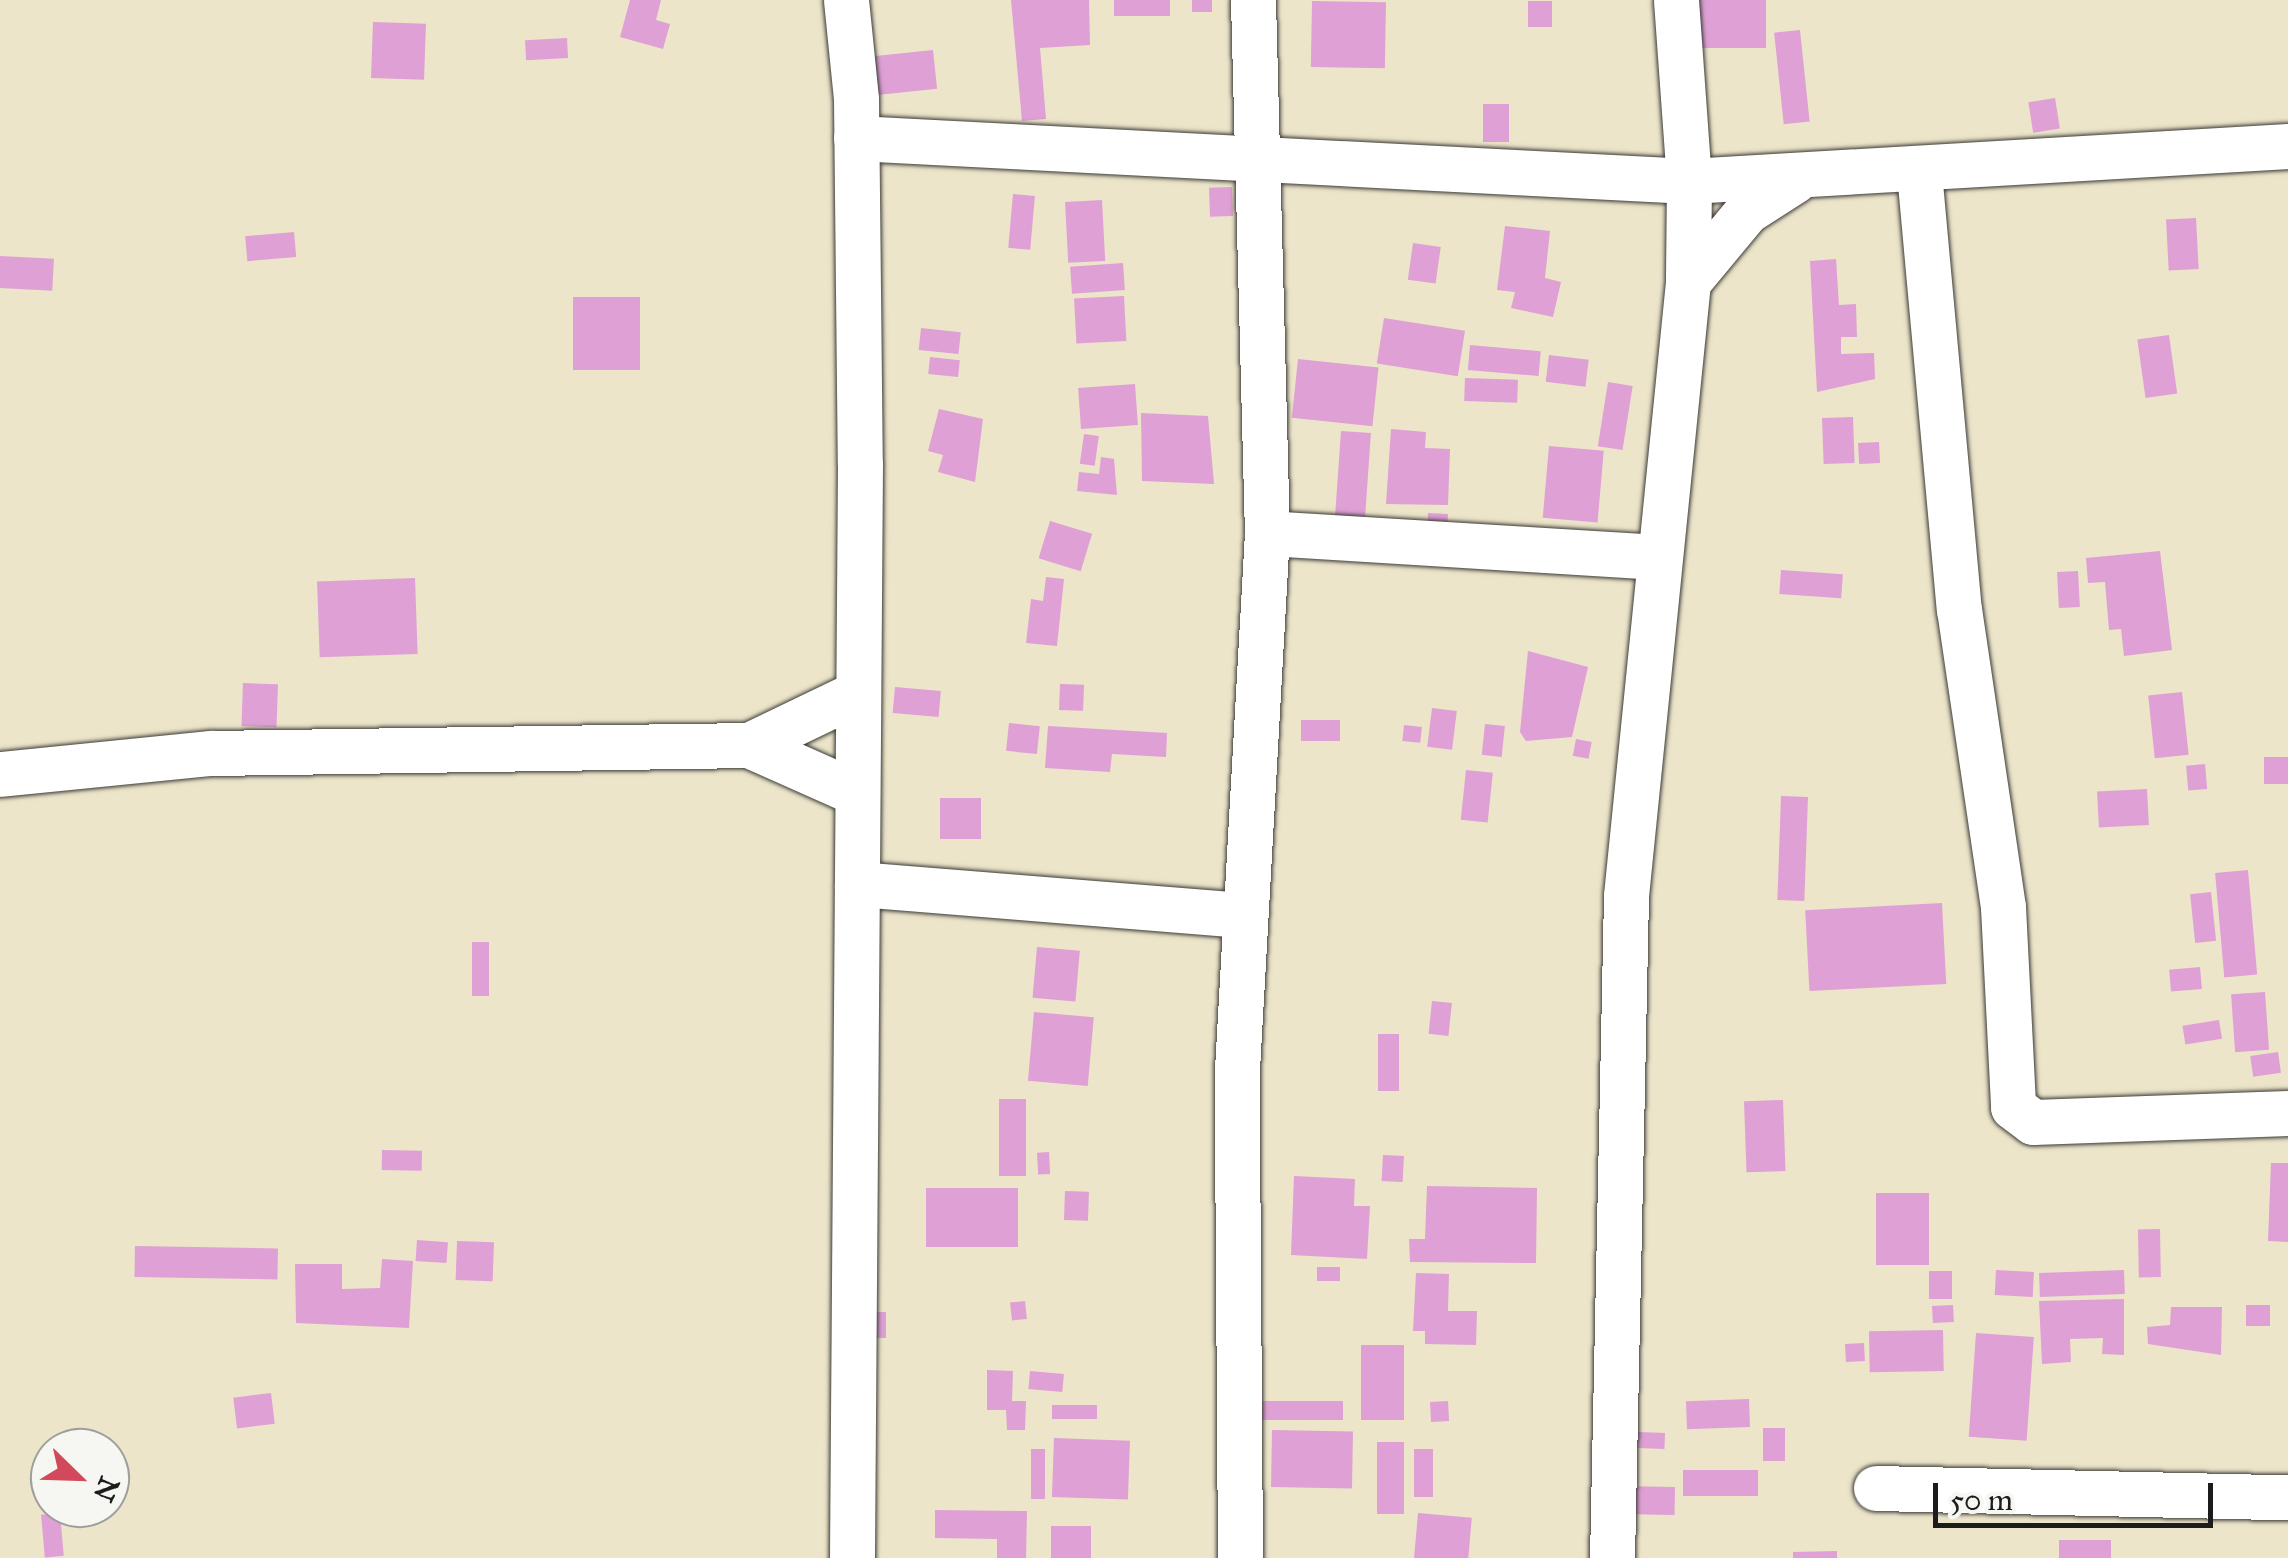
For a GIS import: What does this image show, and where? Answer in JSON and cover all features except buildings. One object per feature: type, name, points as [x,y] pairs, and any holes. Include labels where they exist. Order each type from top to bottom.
[{"type":"street","points":[[846,0],[856,138],[858,793],[852,1558]]},
{"type":"street","points":[[1240,1558],[1245,915],[1267,534],[1253,0]]},
{"type":"street","points":[[1612,1558],[1626,896],[1656,557],[1688,282],[1688,181],[1676,0]]},
{"type":"street","points":[[856,138],[1258,153],[1688,181],[1794,181],[2288,146]]},
{"type":"street","points":[[1919,172],[1958,609],[2003,907],[2013,1106],[2033,1122],[2103,1112],[2288,1113]]},
{"type":"street","points":[[1688,282],[1747,211],[1794,181]]},
{"type":"street","points":[[1267,534],[1656,557]]},
{"type":"street","points":[[749,745],[858,693]]},
{"type":"street","points":[[0,774],[210,753],[749,745],[858,793]]},
{"type":"street","points":[[857,884],[1245,915]]},
{"type":"street","points":[[1876,1488],[2288,1497]]}]
